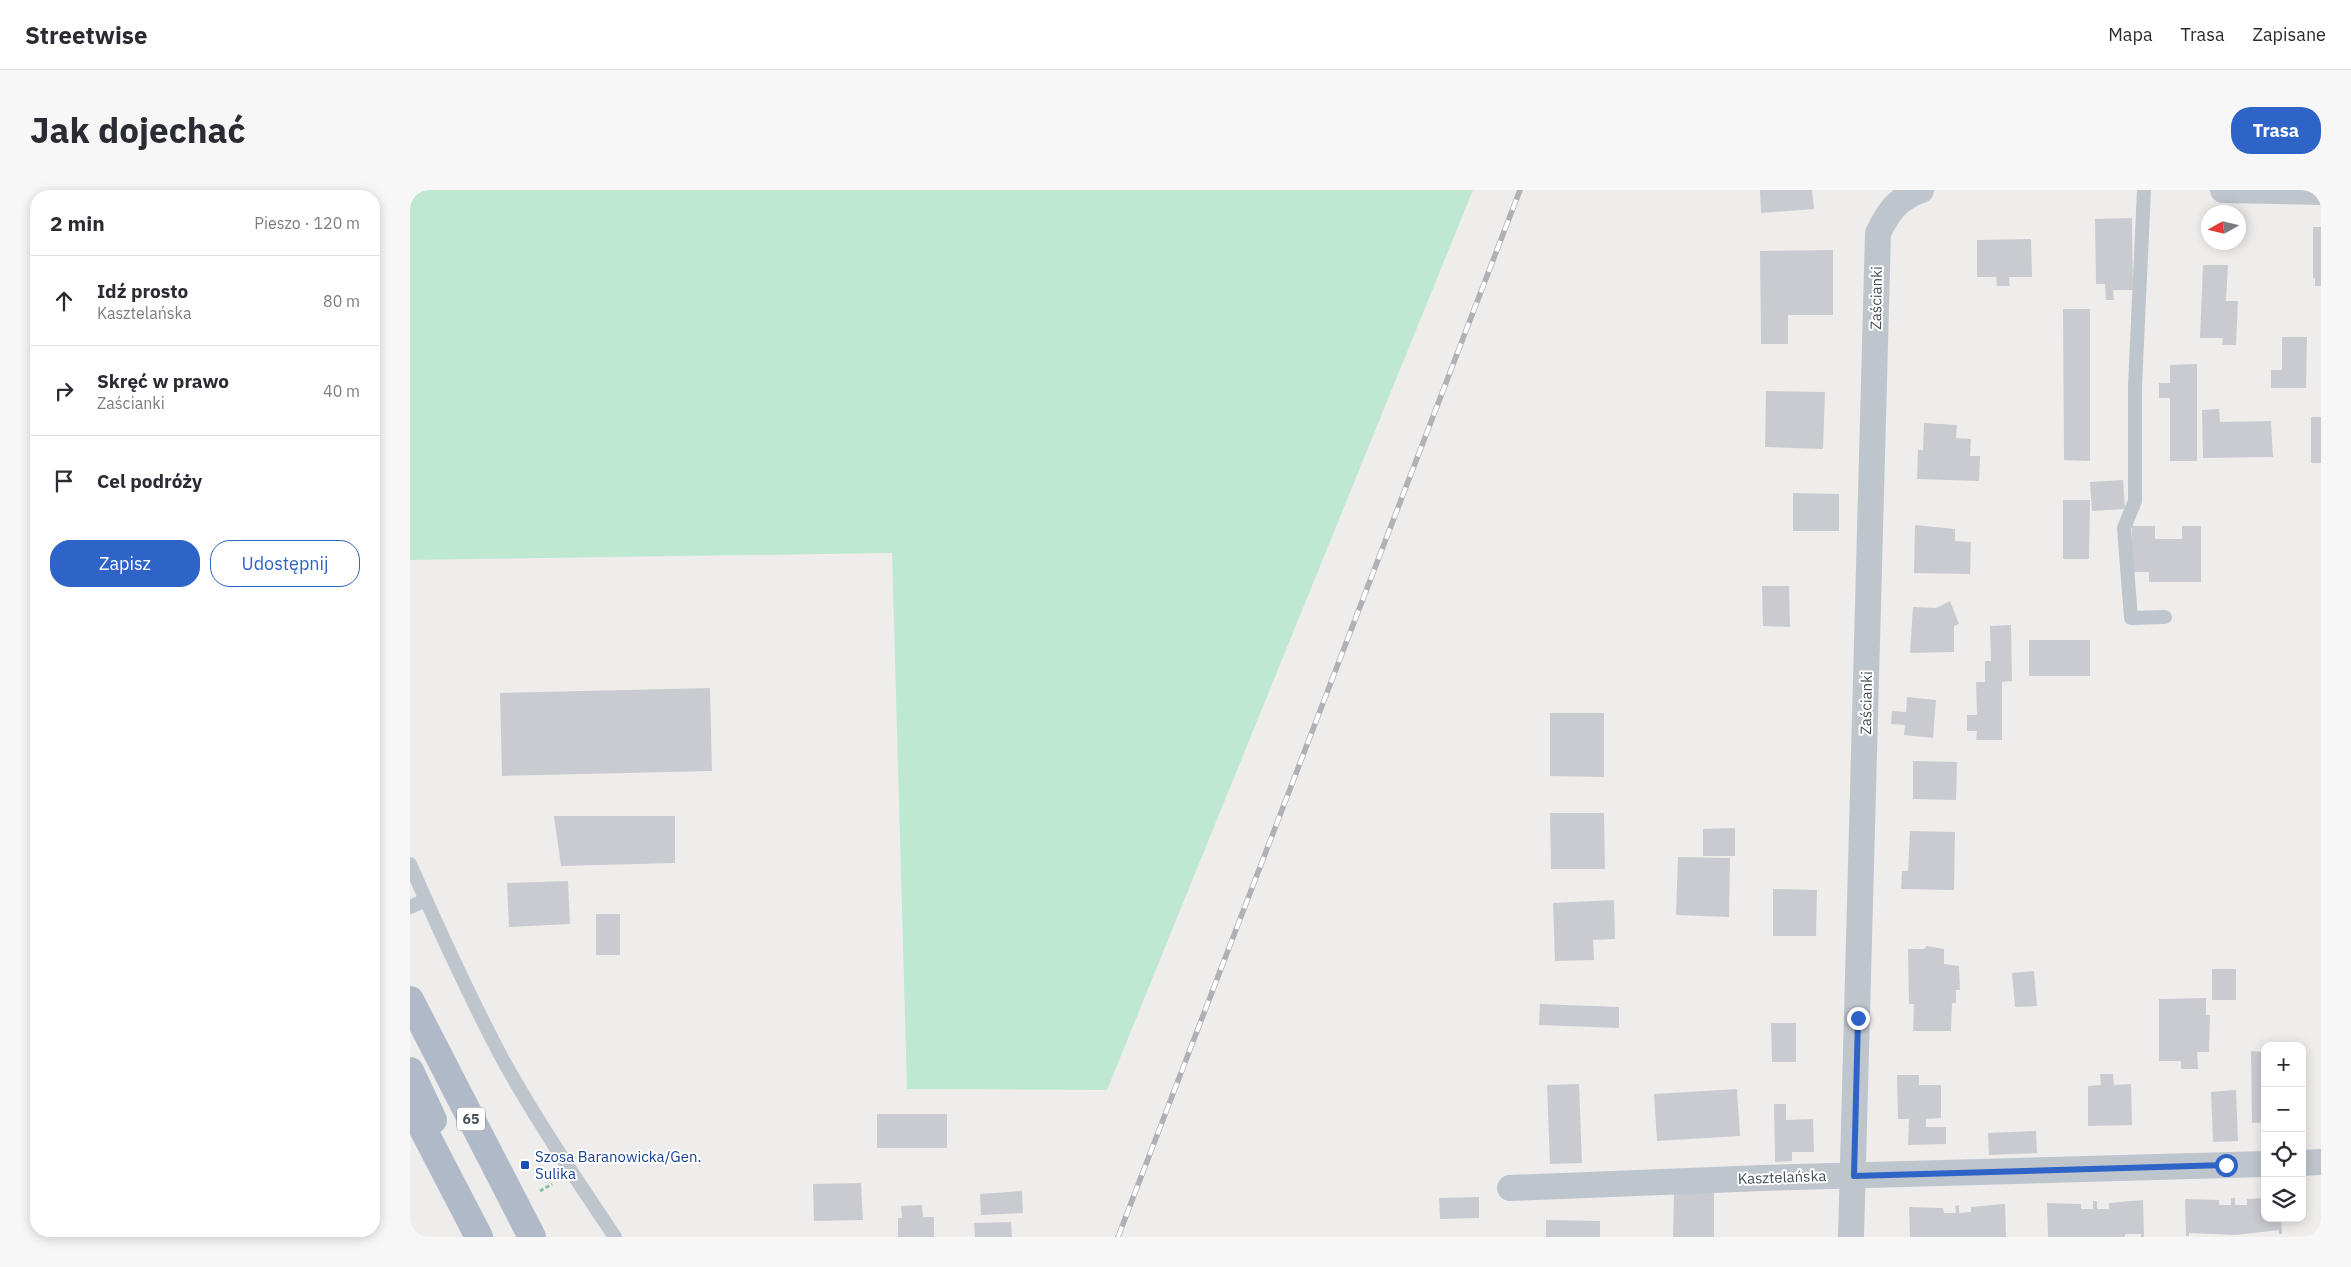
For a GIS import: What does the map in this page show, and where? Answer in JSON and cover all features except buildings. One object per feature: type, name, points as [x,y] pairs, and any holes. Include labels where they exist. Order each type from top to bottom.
[{"type":"main road","name":"65","points":[[410,1000],[532,1237]]},
{"type":"main road","points":[[410,1071],[460,1177],[463,1207]]},
{"type":"main road","points":[[410,1104],[479,1237]]},
{"type":"street","points":[[2223,190],[2321,192]]},
{"type":"street","name":"Zaścianki","points":[[1851,1237],[1878,233],[1888,214],[1908,192]]},
{"type":"street","points":[[2306,1163],[2321,1162]]},
{"type":"street","name":"Kasztelańska","points":[[1510,1188],[2261,1164]]},
{"type":"lane","points":[[2144,190],[2135,386],[2135,502],[2124,528],[2131,618],[2165,617]]},
{"type":"lane","points":[[410,864],[504,1060],[571,1172],[615,1237]]},
{"type":"lane","points":[[410,907],[426,900]]},
{"type":"green space","points":[[410,190],[1473,190],[1107,1090],[907,1089],[892,553],[410,560]]},
{"type":"railway","points":[[1118,1237],[1520,190]]},
{"type":"place","name":"Szosa Baranowicka/Gen. Sulika","points":[[525,1165]]},
{"type":"route","points":[[1858,1018],[1854,1176],[2226,1165]]}]
